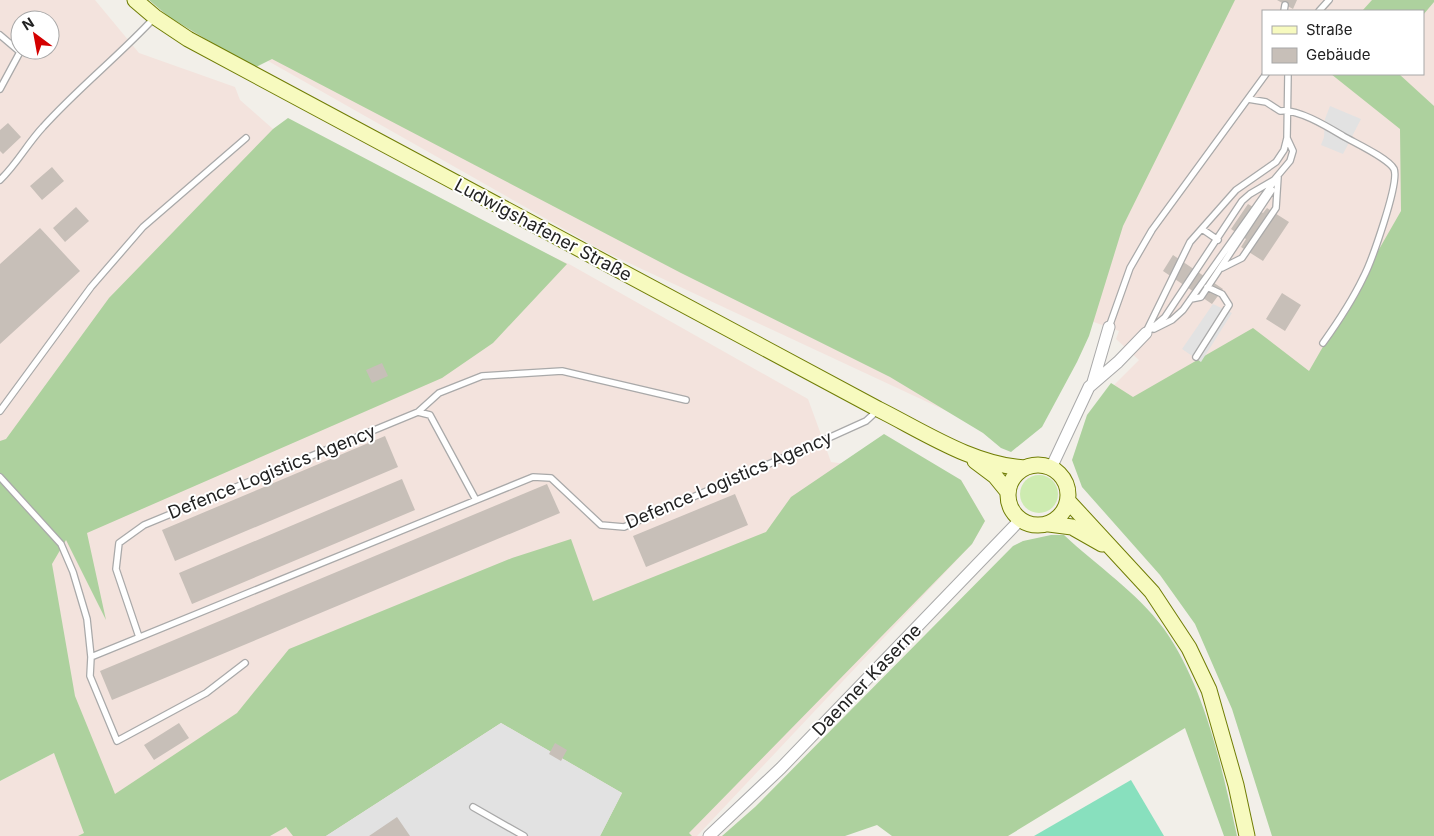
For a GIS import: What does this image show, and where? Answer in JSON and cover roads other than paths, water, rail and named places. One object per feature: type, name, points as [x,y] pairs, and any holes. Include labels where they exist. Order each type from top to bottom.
[{"type":"street","name":"Ludwigshafener Straße","points":[[135,0],[155,17],[188,39],[262,80],[878,409],[957,449],[1006,466],[1025,468]]},
{"type":"street","points":[[1051,468],[1076,412],[1093,382],[1109,327]]},
{"type":"street","points":[[1093,382],[1118,362],[1146,333]]},
{"type":"street","name":"Ludwigshafener Straße","points":[[957,449],[995,476],[1008,492]]},
{"type":"street","points":[[1048,524],[1060,516],[1068,501],[1066,483],[1060,474],[1051,468],[1038,465],[1025,468],[1013,478],[1008,492],[1010,508],[1020,520],[1035,526],[1048,524],[1072,527],[1110,548]]},
{"type":"street","points":[[1068,501],[1152,592],[1177,628],[1197,663],[1209,690],[1226,746],[1247,836]]},
{"type":"street","name":"Daenner Kaserne","points":[[709,836],[781,768],[1020,520]]},
{"type":"lane","points":[[1320,10],[1329,0]]},
{"type":"lane","points":[[0,180],[11,170],[42,127],[131,43],[155,17]]},
{"type":"lane","points":[[0,35],[20,52],[0,89]]},
{"type":"lane","points":[[1109,327],[1127,276],[1140,248],[1171,201],[1265,75]]},
{"type":"lane","points":[[1146,333],[1181,257],[1202,229],[1236,190],[1276,162],[1284,150],[1287,138],[1288,75]]},
{"type":"lane","points":[[1248,99],[1266,102],[1280,111],[1288,109],[1328,126],[1384,160],[1394,170],[1396,178],[1365,276],[1342,316],[1323,343]]},
{"type":"lane","points":[[0,411],[91,287],[143,227],[246,138]]},
{"type":"lane","points":[[1146,333],[1172,320],[1191,300],[1287,167],[1293,151],[1287,138]]},
{"type":"lane","points":[[1146,333],[1165,318],[1246,198],[1278,177]]},
{"type":"lane","points":[[1220,269],[1242,258],[1276,208],[1278,177]]},
{"type":"lane","points":[[1191,300],[1201,297],[1268,197],[1278,177]]},
{"type":"lane","points":[[1202,229],[1218,240]]},
{"type":"lane","points":[[1196,357],[1229,304],[1222,294],[1207,287]]},
{"type":"lane","name":"Defence Logistics Agency","points":[[139,637],[116,569],[119,543],[144,525],[418,412],[439,393],[482,376],[562,371],[686,400]]},
{"type":"lane","name":"Defence Logistics Agency","points":[[90,657],[533,477],[551,478],[601,525],[624,527],[866,421],[878,409]]},
{"type":"lane","points":[[418,412],[430,414],[476,500]]},
{"type":"lane","points":[[0,477],[61,544],[73,572],[87,619],[90,676],[117,741],[206,694],[245,663]]},
{"type":"lane","points":[[473,807],[524,836]]}]
